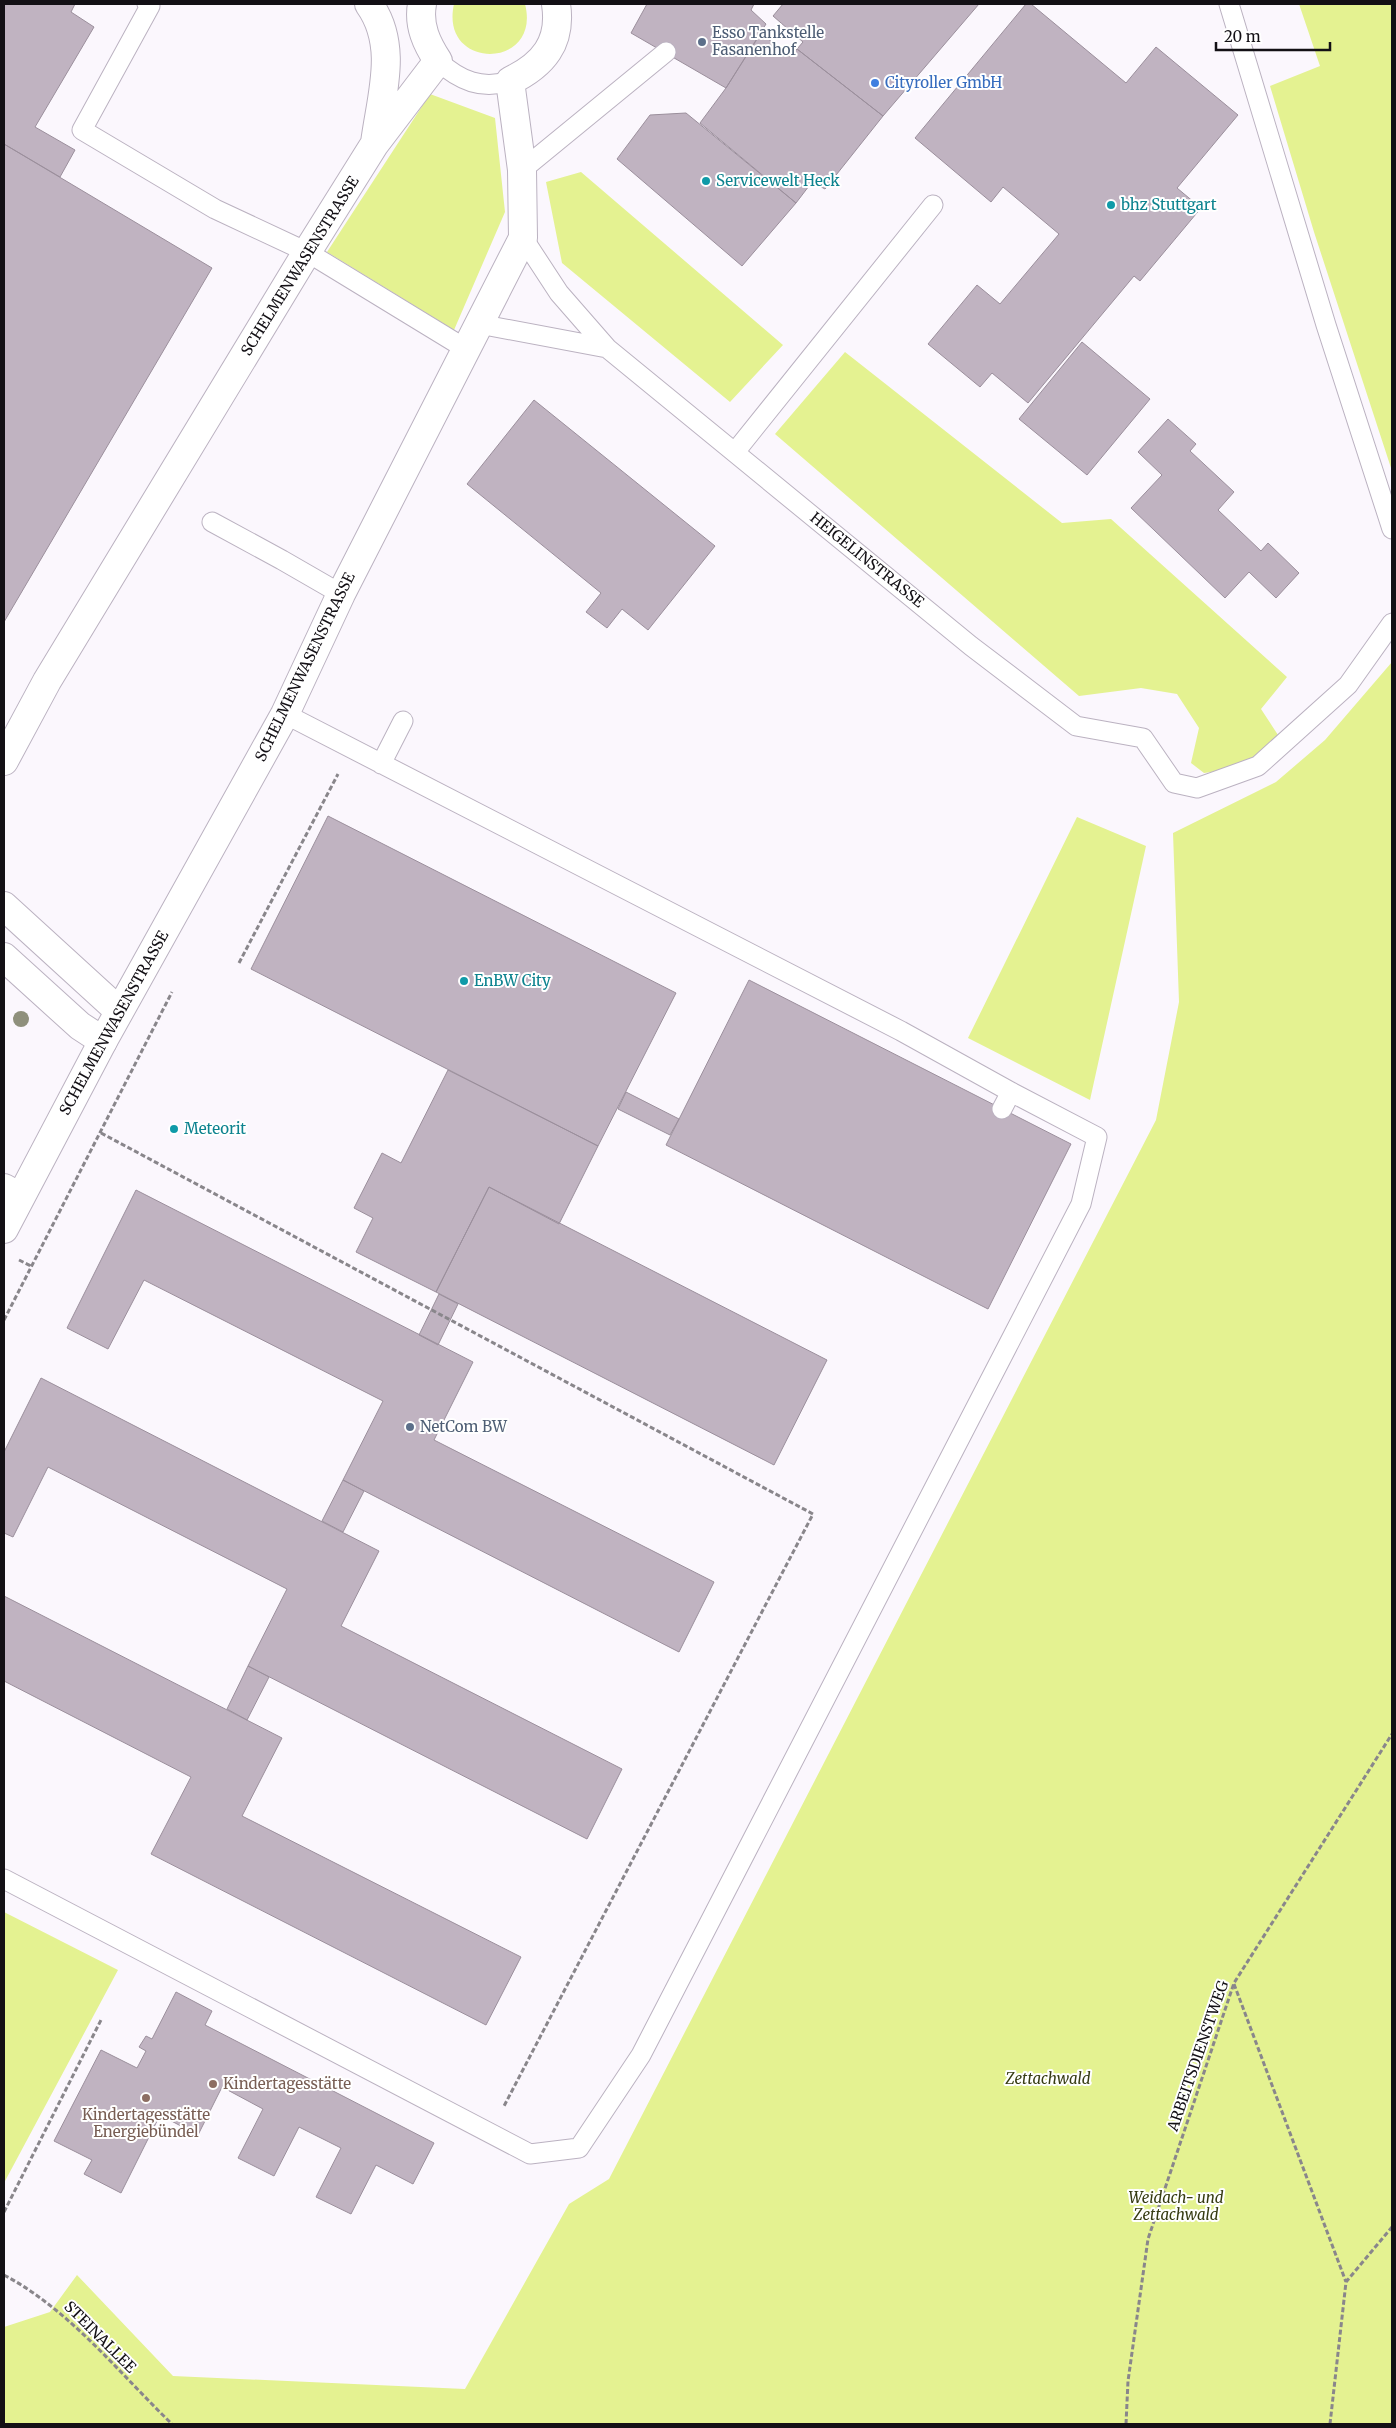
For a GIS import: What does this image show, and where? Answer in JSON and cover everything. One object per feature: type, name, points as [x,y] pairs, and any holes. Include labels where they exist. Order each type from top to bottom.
[{"type":"street","points":[[369,4],[384,34],[387,68],[374,145]]},
{"type":"street","points":[[510,81],[530,71],[545,56],[555,37],[558,16],[556,4]]},
{"type":"street","points":[[420,5],[422,27],[427,45],[438,62]]},
{"type":"street","name":"SCHELMENWASENSTRASSE","points":[[4,761],[47,681],[307,252],[374,145],[438,62]]},
{"type":"street","name":"SCHELMENWASENSTRASSE","points":[[4,1230],[12,1192],[103,1041],[285,714],[341,594],[523,238],[522,170],[510,81]]},
{"type":"street","points":[[4,906],[120,1010]]},
{"type":"street","points":[[4,956],[80,1026],[103,1041]]},
{"type":"lane","points":[[147,4],[150,6],[82,130],[215,209],[307,252],[466,349]]},
{"type":"lane","points":[[1230,4],[1326,326],[1392,529]]},
{"type":"lane","points":[[522,170],[666,52]]},
{"type":"lane","points":[[438,62],[452,74],[471,82],[495,86],[510,81]]},
{"type":"lane","points":[[735,452],[934,206]]},
{"type":"lane","name":"HEIGELINSTRASSE","points":[[523,238],[559,293],[607,348],[971,646],[1076,726],[1144,738],[1174,783],[1197,788],[1258,766],[1348,685],[1392,622]]},
{"type":"lane","name":"HEIGELINSTRASSE","points":[[479,324],[607,348]]},
{"type":"lane","points":[[212,522],[341,594]]},
{"type":"lane","points":[[4,1879],[530,2154],[579,2148],[641,2055],[1081,1204],[1097,1137],[1011,1092],[902,1031],[285,714]]},
{"type":"lane","points":[[382,764],[403,721]]},
{"type":"lane","points":[[1002,1109],[1011,1092]]},
{"type":"path","points":[[240,963],[351,749]]},
{"type":"path","points":[[100,1133],[813,1514],[490,2133]]},
{"type":"path","name":"ARBEITSDIENSTWEG","points":[[1126,2424],[1128,2381],[1148,2239],[1234,1983],[1392,1734]]},
{"type":"path","points":[[1234,1983],[1346,2282],[1330,2424]]},
{"type":"path","points":[[4,2212],[101,2020]]},
{"type":"path","points":[[1346,2282],[1392,2227]]},
{"type":"path","name":"STEINALLEE","points":[[4,2275],[55,2307],[172,2424]]},
{"type":"green space","points":[[454,4],[525,4],[526,26],[519,41],[506,51],[490,54],[474,51],[461,42],[453,26]]},
{"type":"green space","points":[[1299,4],[1392,4],[1392,471],[1314,232],[1270,86],[1320,66]]},
{"type":"green space","points":[[430,94],[495,118],[505,212],[454,330],[327,252]]},
{"type":"green space","points":[[581,172],[783,345],[730,402],[562,263],[546,182]]},
{"type":"green space","points":[[845,352],[1062,523],[1111,519],[1287,677],[1261,709],[1278,735],[1246,762],[1229,769],[1204,773],[1191,763],[1199,728],[1177,694],[1141,688],[1079,696],[775,434]]},
{"type":"green space","name":"Zettachwald","points":[[1392,662],[1392,2424],[4,2424],[4,2327],[50,2312],[77,2275],[173,2376],[465,2389],[569,2204],[609,2179],[1156,1120],[1179,1002],[1173,833],[1276,782],[1325,740]]},
{"type":"green space","points":[[1077,817],[1146,846],[1090,1100],[968,1038]]},
{"type":"green space","points":[[4,1912],[118,1970],[4,2183]]},
{"type":"building","points":[[4,4],[75,4],[71,12],[94,27],[35,127],[75,150],[60,177],[4,144]]},
{"type":"building","name":"Esso Tankstelle Fasanenhof","points":[[647,4],[754,4],[751,10],[766,24],[726,88],[631,33]]},
{"type":"building","name":"Cityroller GmbH","points":[[783,4],[979,4],[883,116],[797,49],[803,42],[773,16]]},
{"type":"building","name":"bhz Stuttgart","points":[[1026,4],[1031,4],[1126,83],[1156,47],[1238,115],[1177,188],[1201,208],[1140,281],[1134,276],[1028,403],[992,373],[980,387],[928,344],[977,285],[1000,304],[1059,234],[1003,187],[991,202],[915,138]]},
{"type":"building","name":"Servicewelt Heck","points":[[761,33],[790,57],[797,49],[883,116],[825,189],[812,182],[796,203],[700,123],[726,88]]},
{"type":"building","name":"Servicewelt Heck","points":[[686,113],[796,203],[742,266],[617,159],[650,115]]},
{"type":"building","points":[[4,144],[212,268],[4,622]]},
{"type":"building","points":[[1082,342],[1150,399],[1087,475],[1019,419]]},
{"type":"building","points":[[534,400],[715,546],[648,630],[622,609],[607,628],[586,612],[601,593],[467,484]]},
{"type":"building","points":[[1168,419],[1196,444],[1190,451],[1234,492],[1218,510],[1261,551],[1268,543],[1299,573],[1276,598],[1249,572],[1225,598],[1131,508],[1162,475],[1138,452]]},
{"type":"building","name":"EnBW City","points":[[328,816],[676,993],[598,1146],[251,969]]},
{"type":"building","points":[[749,980],[1071,1144],[988,1309],[666,1145]]},
{"type":"building","points":[[448,1070],[598,1146],[559,1224],[489,1187],[436,1292],[356,1252],[373,1218],[354,1208],[382,1153],[401,1163]]},
{"type":"building","points":[[626,1092],[679,1119],[670,1135],[618,1109]]},
{"type":"building","points":[[489,1187],[827,1360],[774,1465],[436,1292]]},
{"type":"building","points":[[136,1190],[473,1362],[434,1440],[714,1582],[679,1652],[343,1480],[383,1401],[144,1280],[108,1349],[67,1328]]},
{"type":"building","points":[[439,1294],[458,1304],[438,1345],[419,1335]]},
{"type":"building","points":[[41,1378],[379,1551],[341,1626],[622,1769],[587,1839],[248,1666],[287,1589],[48,1467],[13,1537],[4,1533],[4,1452]]},
{"type":"building","points":[[343,1480],[364,1491],[343,1532],[322,1521]]},
{"type":"building","points":[[4,1596],[282,1738],[242,1816],[521,1957],[486,2025],[151,1854],[191,1777],[4,1681]]},
{"type":"building","points":[[248,1666],[269,1677],[247,1720],[227,1709]]},
{"type":"building","name":"Kindertagesstätte Energiebündel","points":[[176,1992],[212,2011],[205,2025],[434,2143],[413,2184],[376,2165],[351,2214],[316,2197],[341,2148],[299,2127],[274,2176],[238,2158],[263,2109],[222,2087],[198,2135],[160,2115],[121,2193],[84,2174],[92,2160],[54,2141],[101,2050],[137,2068],[146,2051],[139,2047],[146,2036],[152,2039]]},
{"type":"place","name":"Esso Tankstelle Fasanenhof","points":[[702,42]]},
{"type":"place","name":"Cityroller GmbH","points":[[875,83]]},
{"type":"place","name":"Servicewelt Heck","points":[[706,181]]},
{"type":"place","name":"bhz Stuttgart","points":[[1111,205]]},
{"type":"place","name":"EnBW City","points":[[464,981]]},
{"type":"place","name":"Meteorit","points":[[174,1129]]},
{"type":"place","name":"NetCom BW","points":[[410,1427]]},
{"type":"place","name":"Kindertagesstätte","points":[[213,2084]]},
{"type":"place","name":"Kindertagesstätte Energiebündel","points":[[146,2098]]},
{"type":"park label","name":"Weidach- und Zettachwald","points":[[1176,2206]]}]
